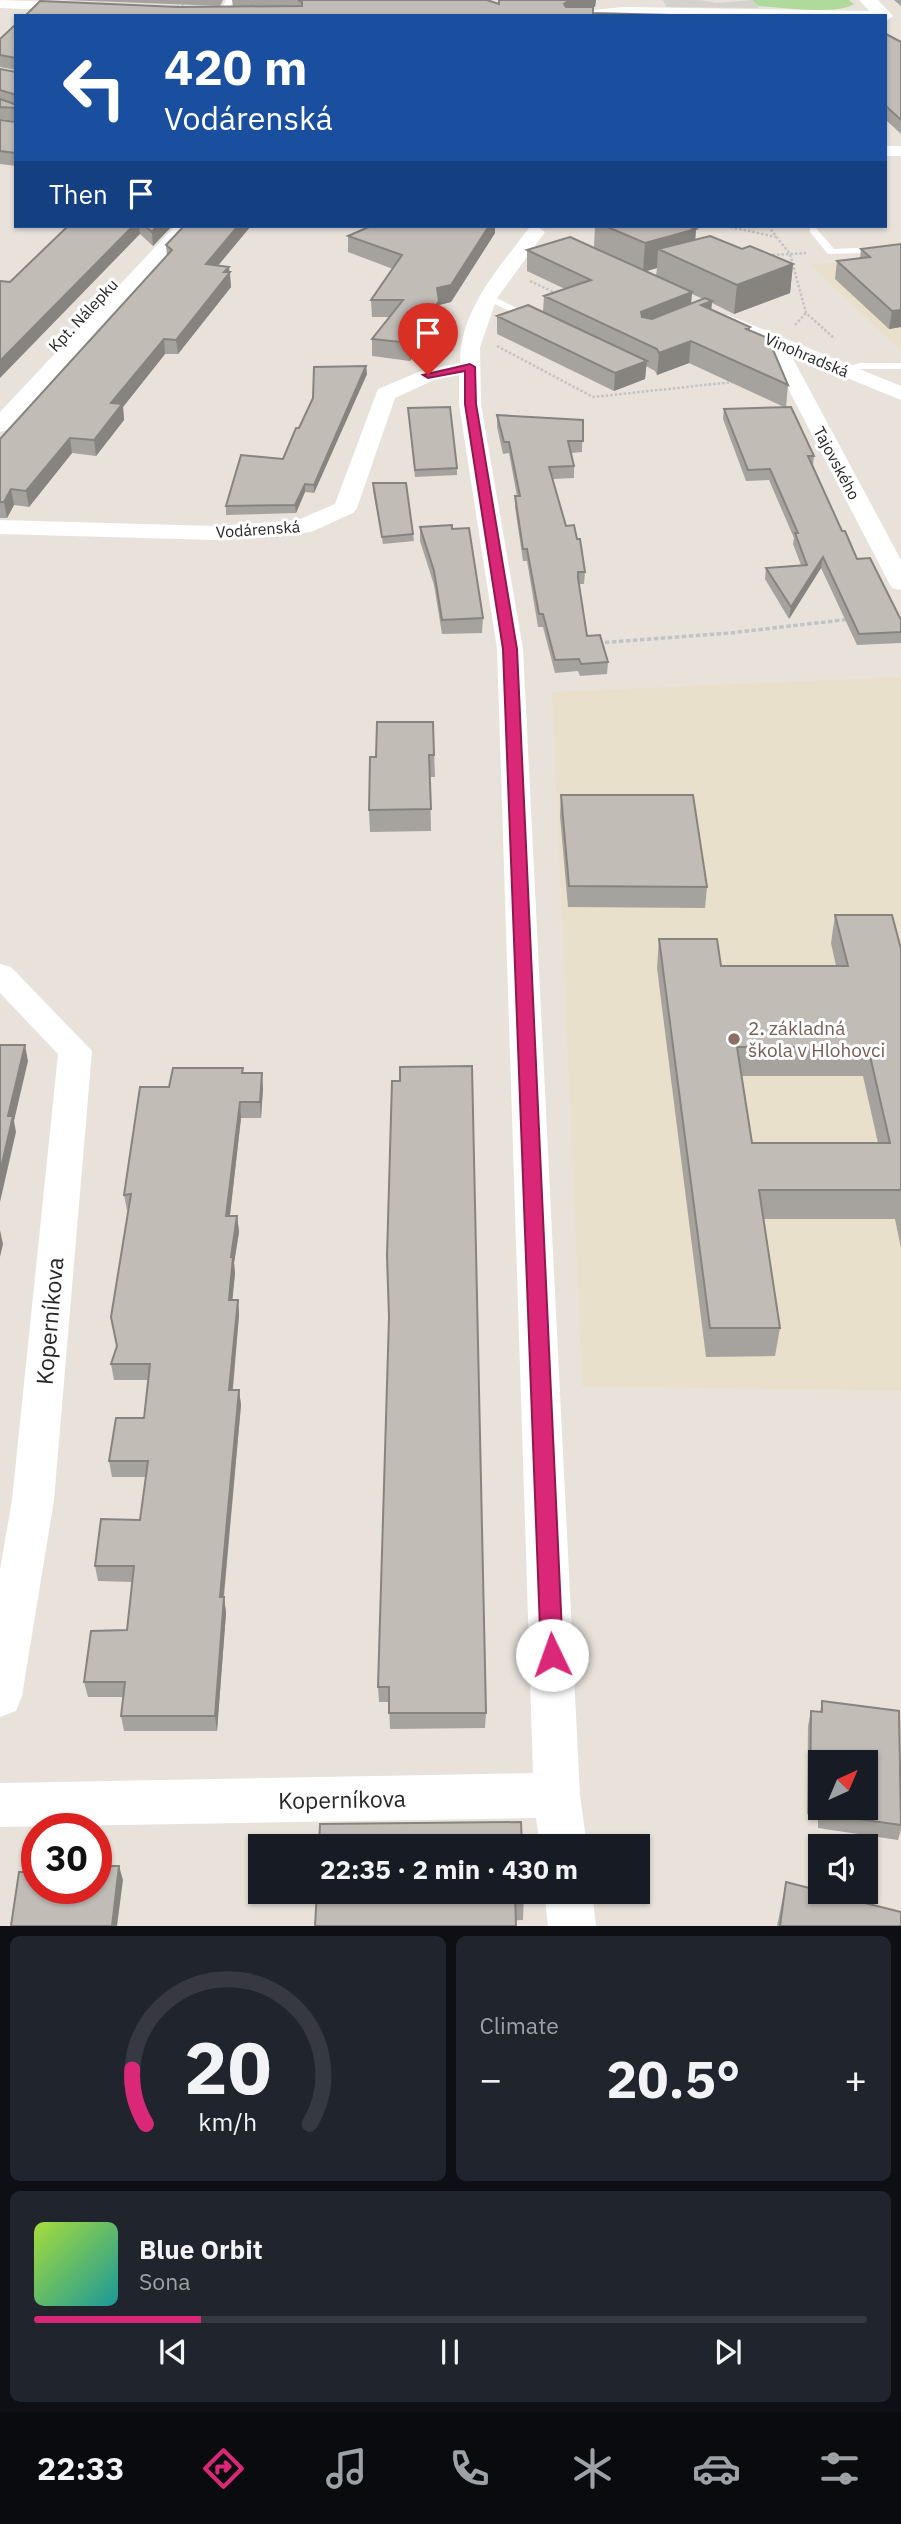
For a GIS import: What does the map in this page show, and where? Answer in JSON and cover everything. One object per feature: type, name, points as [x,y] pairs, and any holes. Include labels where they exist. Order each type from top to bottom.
[{"type":"main road","points":[[868,0],[882,14]]},
{"type":"street","points":[[677,4],[747,3]]},
{"type":"street","points":[[0,4],[97,8]]},
{"type":"street","points":[[584,14],[626,6],[832,14]]},
{"type":"street","name":"Kpt. Nálepku","points":[[0,405],[164,228]]},
{"type":"street","points":[[0,425],[183,228]]},
{"type":"street","points":[[536,232],[487,296],[470,347],[470,404],[510,649],[558,1795],[562,1834]]},
{"type":"street","name":"Vinohradská","points":[[710,312],[774,342],[901,394]]},
{"type":"street","name":"Tajovského","points":[[774,342],[901,583]]},
{"type":"street","name":"Vodárenská","points":[[0,527],[215,533],[303,527],[345,508],[386,394],[428,375],[470,367]]},
{"type":"street","name":"Koperníkova","points":[[0,974],[75,1051],[33,1500],[0,1696]]},
{"type":"street","name":"Koperníkova","points":[[0,1805],[558,1795]]},
{"type":"street","points":[[570,1904],[572,1926]]},
{"type":"lane","points":[[813,230],[831,252],[901,249]]},
{"type":"lane","points":[[487,296],[544,324]]},
{"type":"lane","points":[[841,370],[866,366],[901,366]]},
{"type":"path","points":[[160,7],[183,4],[224,9]]},
{"type":"path","points":[[735,228],[777,237]]},
{"type":"path","points":[[764,256],[790,254],[806,313],[866,366]]},
{"type":"path","points":[[507,270],[570,300]]},
{"type":"path","points":[[475,334],[593,397],[791,376]]},
{"type":"path","points":[[593,643],[730,633],[858,618]]},
{"type":"shaded area","points":[[663,0],[701,0],[716,3],[752,0],[759,8],[666,7]]},
{"type":"shaded area","points":[[901,254],[901,351],[811,265]]},
{"type":"shaded area","name":"2. základná škola v Hlohovci","points":[[901,677],[901,1391],[582,1386],[552,692]]},
{"type":"green space","points":[[752,0],[849,0],[854,4],[834,10],[808,10],[758,6]]},
{"type":"building","points":[[298,0],[487,0],[499,4],[499,0],[569,0],[564,4],[566,7],[593,7],[593,13],[632,14],[27,14],[40,1],[179,7],[302,6],[302,2]]},
{"type":"building","points":[[14,26],[14,58],[0,55],[0,39]]},
{"type":"building","points":[[887,35],[901,42],[901,120],[887,107]]},
{"type":"building","points":[[0,69],[14,72],[14,94],[0,90]]},
{"type":"building","points":[[0,99],[14,104],[14,108],[0,107]]},
{"type":"building","points":[[0,120],[14,122],[14,153],[0,151]]},
{"type":"building","points":[[66,228],[131,228],[0,361],[0,281],[10,282]]},
{"type":"building","points":[[182,228],[236,228],[206,264],[229,267],[224,272],[230,272],[176,340],[164,339],[111,403],[122,404],[94,440],[70,438],[26,491],[11,489],[4,502],[0,502],[0,439],[172,250],[166,245]]},
{"type":"building","points":[[366,228],[488,228],[451,285],[437,288],[439,301],[410,343],[372,339],[403,300],[371,300],[402,255],[348,236]]},
{"type":"building","points":[[610,228],[696,229],[645,243]]},
{"type":"building","points":[[710,236],[742,249],[750,246],[793,264],[737,285],[658,249]]},
{"type":"building","points":[[570,237],[692,292],[641,312],[642,317],[652,319],[705,298],[712,301],[701,305],[768,338],[788,385],[691,341],[659,353],[657,349],[544,296],[591,280],[527,250]]},
{"type":"building","points":[[901,244],[901,310],[892,311],[837,261],[870,257],[861,249]]},
{"type":"building","points":[[528,305],[647,361],[615,373],[497,316]]},
{"type":"building","points":[[366,366],[314,485],[305,484],[295,505],[226,506],[241,455],[283,459],[313,398],[314,367]]},
{"type":"building","points":[[450,407],[457,468],[415,470],[408,408]]},
{"type":"building","points":[[791,407],[814,456],[808,456],[842,531],[845,531],[857,559],[870,558],[901,620],[901,632],[859,634],[823,557],[791,607],[766,568],[807,565],[795,533],[798,533],[770,469],[748,470],[724,409]]},
{"type":"building","points":[[497,415],[583,420],[583,441],[568,441],[574,466],[549,467],[566,526],[574,525],[577,539],[580,539],[585,572],[578,572],[578,578],[587,636],[600,635],[608,662],[581,664],[579,659],[555,660],[543,614],[539,614],[527,549],[523,549],[515,496],[520,496],[509,442],[504,442]]},
{"type":"building","points":[[373,483],[406,483],[413,534],[382,537]]},
{"type":"building","points":[[452,525],[452,529],[469,528],[483,618],[442,620],[434,571],[420,527]]},
{"type":"building","points":[[377,722],[433,722],[434,755],[429,755],[431,809],[369,810],[370,757],[376,757]]},
{"type":"building","points":[[561,795],[693,795],[707,887],[569,886]]},
{"type":"building","points":[[835,915],[892,915],[901,949],[901,1190],[759,1190],[780,1328],[710,1328],[659,939],[717,939],[721,966],[848,966]],"holes":[[[737,1047],[868,1047],[890,1143],[752,1143]]]},
{"type":"building","points":[[0,1045],[25,1045],[8,1116],[13,1116],[0,1172]]},
{"type":"building","points":[[472,1066],[486,1713],[389,1713],[389,1687],[378,1687],[389,1317],[387,1256],[392,1081],[400,1081],[400,1067]]},
{"type":"building","points":[[173,1068],[243,1068],[242,1073],[262,1073],[260,1102],[240,1102],[226,1216],[237,1216],[229,1300],[238,1300],[229,1390],[239,1390],[220,1597],[224,1597],[215,1716],[121,1716],[125,1682],[84,1682],[91,1631],[127,1630],[134,1566],[95,1566],[101,1519],[140,1520],[148,1461],[109,1461],[116,1418],[144,1418],[150,1364],[111,1364],[117,1346],[111,1317],[131,1194],[124,1195],[140,1087],[169,1087]]},
{"type":"building","points":[[822,1701],[899,1711],[901,1825],[865,1820],[878,1820],[878,1750],[811,1750],[811,1711],[822,1712]]},
{"type":"building","points":[[521,1822],[522,1834],[320,1834],[320,1824]]},
{"type":"building","points":[[112,1866],[119,1866],[112,1926],[11,1926],[19,1872],[21,1904],[112,1904]]},
{"type":"building","points":[[786,1882],[808,1888],[808,1904],[869,1904],[901,1912],[901,1926],[780,1926]]},
{"type":"building","points":[[316,1904],[515,1904],[516,1926],[315,1926]]},
{"type":"place","name":"2. základná škola v Hlohovci","points":[[734,1039]]},
{"type":"route","points":[[428,375],[470,367],[470,404],[510,649],[552,1655]]}]
